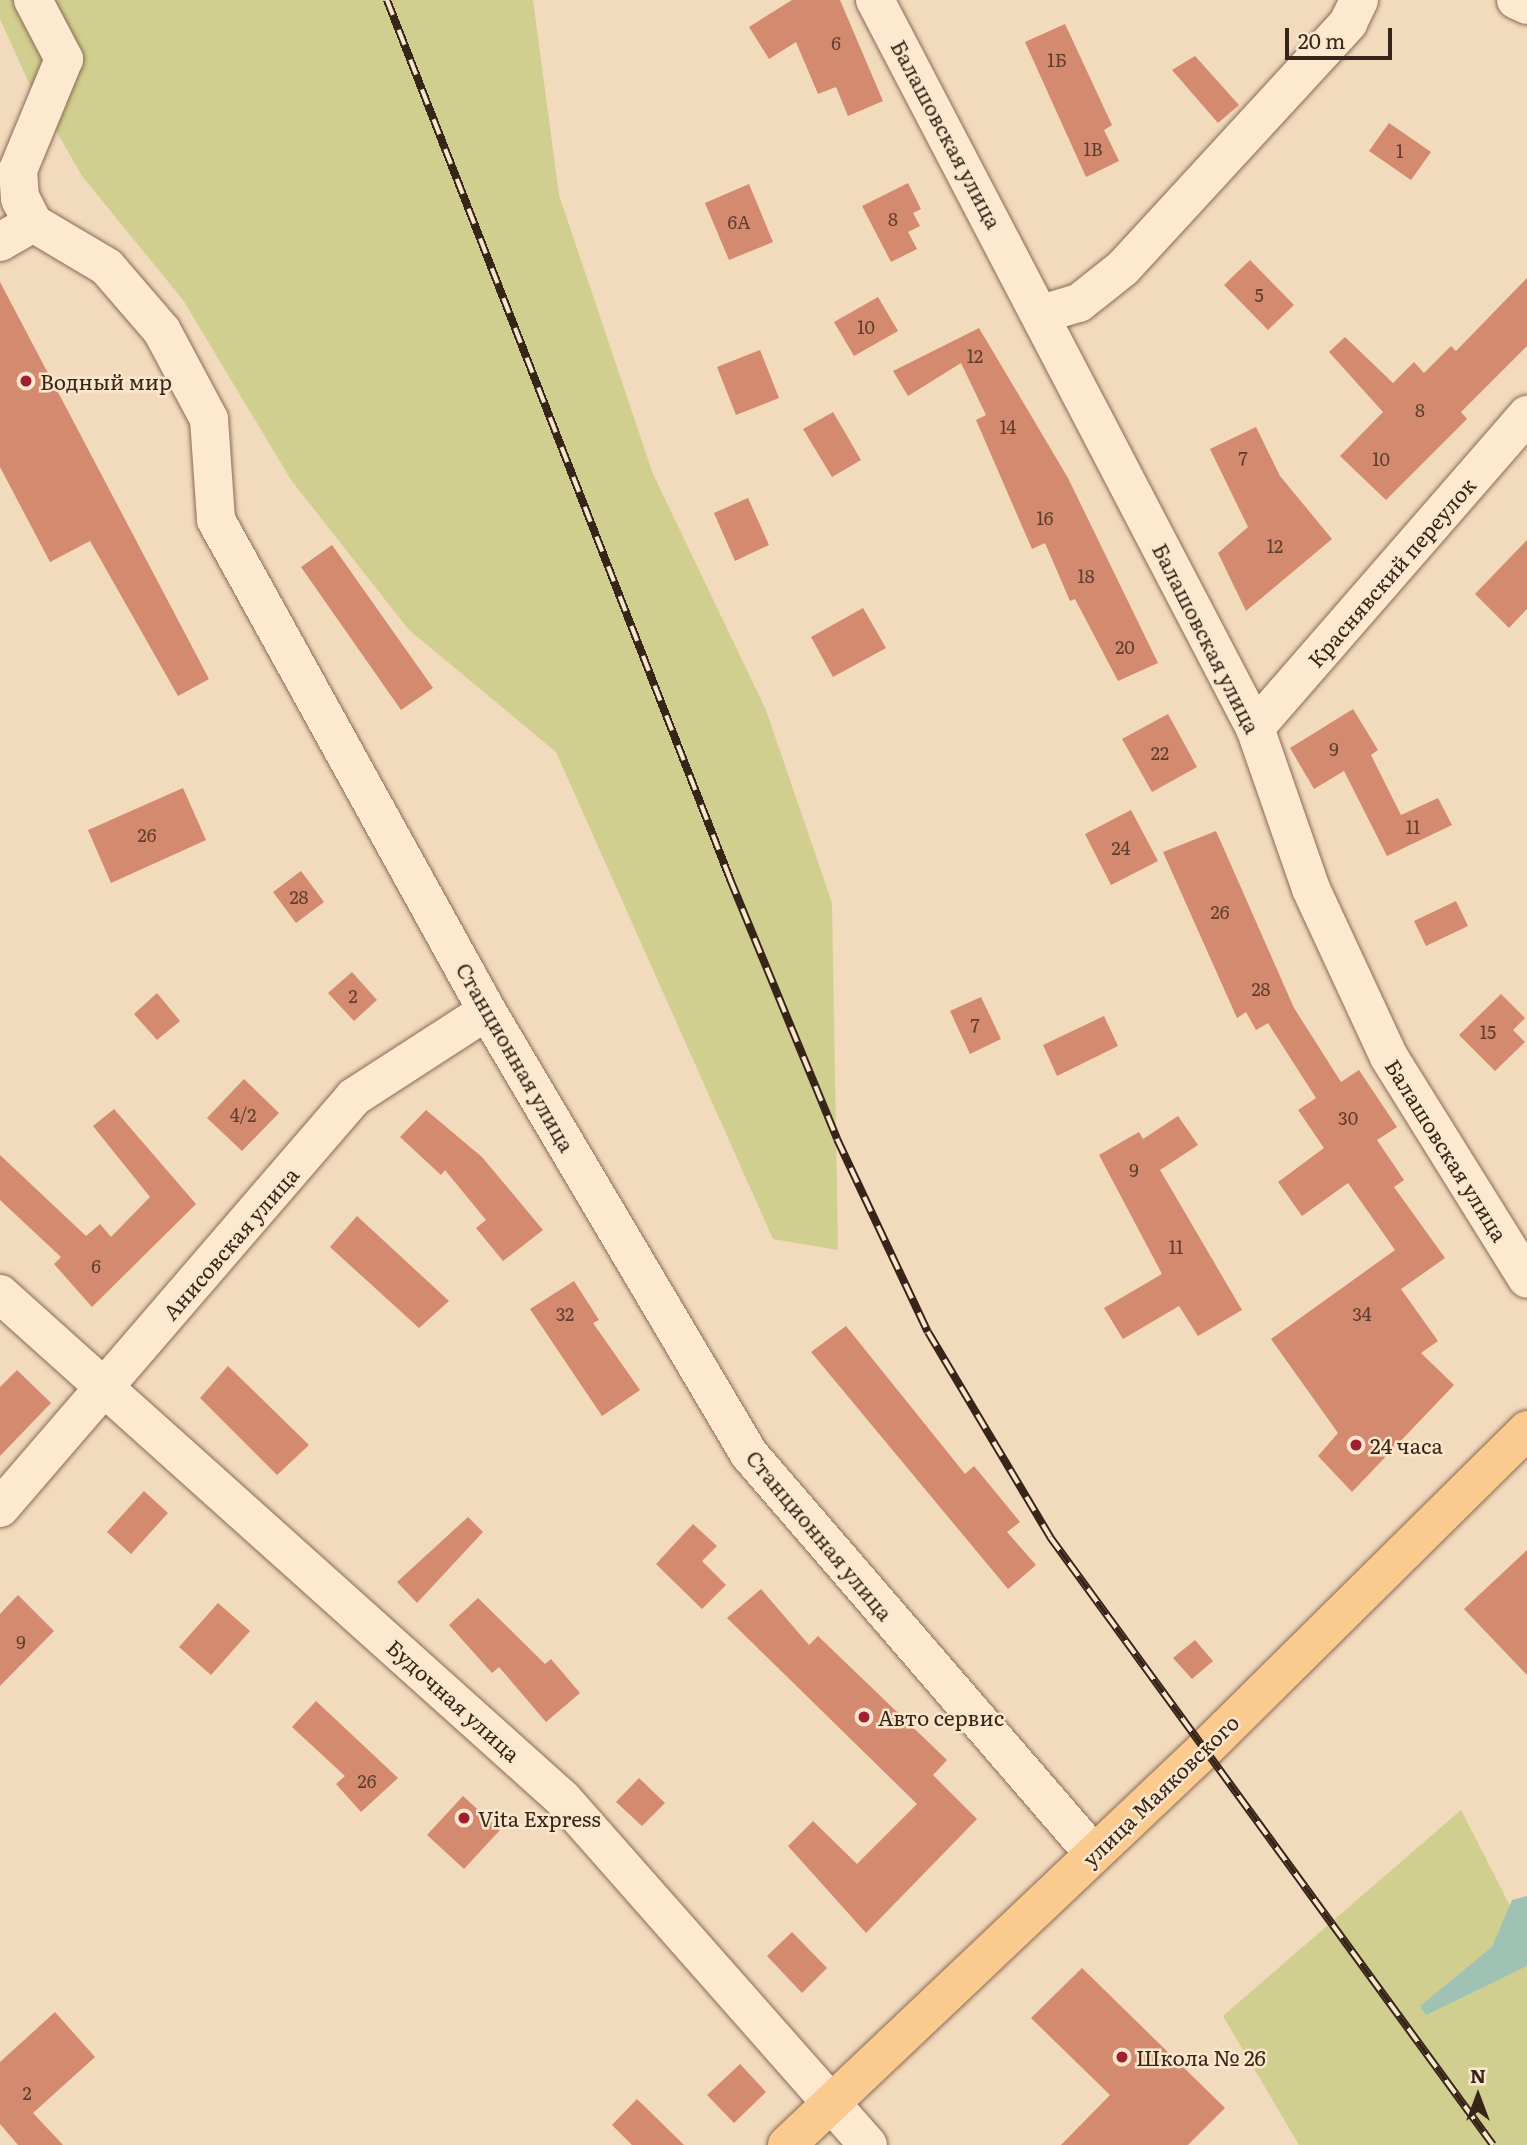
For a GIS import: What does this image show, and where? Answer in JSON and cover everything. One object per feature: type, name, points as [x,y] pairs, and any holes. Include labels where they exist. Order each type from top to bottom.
[{"type":"main road","name":"улица Маяковского","points":[[788,2145],[1093,1853],[1527,1430]]},
{"type":"street","points":[[0,242],[33,223],[20,197],[18,170],[64,59],[33,0]]},
{"type":"street","name":"Балашовская улица","points":[[875,0],[1042,314],[1255,729],[1311,889],[1389,1057],[1527,1279]]},
{"type":"street","points":[[1042,314],[1079,303],[1123,268],[1348,23],[1359,0]]},
{"type":"street","points":[[1516,0],[1527,5]]},
{"type":"street","name":"Станционная улица","points":[[0,167],[33,223],[107,267],[162,331],[209,419],[216,520],[487,1011],[749,1454],[1093,1853]]},
{"type":"street","name":"Краснявский переулок","points":[[1255,729],[1527,415]]},
{"type":"street","name":"Анисовская улица","points":[[0,1508],[354,1097],[487,1011]]},
{"type":"street","name":"Будочная улица","points":[[0,1294],[563,1798],[829,2104],[868,2145]]},
{"type":"shaded area","points":[[0,0],[533,0],[559,195],[653,474],[766,710],[832,903],[838,1250],[773,1239],[556,752],[409,630],[291,480],[183,300],[82,176],[30,85],[0,19]]},
{"type":"shaded area","points":[[1461,1810],[1527,1939],[1527,2145],[1299,2145],[1223,2016]]},
{"type":"shaded area","points":[[1527,1896],[1527,1966],[1426,2015],[1420,2006],[1492,1947],[1512,1900]]},
{"type":"building","points":[[792,0],[840,0],[883,101],[848,116],[836,87],[818,94],[796,42],[769,59],[749,27]]},
{"type":"building","points":[[1065,24],[1112,125],[1104,130],[1119,161],[1086,177],[1025,42]]},
{"type":"building","points":[[1195,56],[1239,105],[1218,123],[1172,70]]},
{"type":"building","points":[[1389,123],[1431,152],[1411,180],[1369,151]]},
{"type":"building","points":[[908,183],[921,209],[913,213],[920,226],[908,232],[917,249],[891,262],[862,206]]},
{"type":"building","points":[[749,184],[773,242],[729,260],[705,203]]},
{"type":"building","points":[[1250,260],[1294,305],[1268,330],[1224,285]]},
{"type":"building","points":[[1527,278],[1527,346],[1461,412],[1467,419],[1386,500],[1340,456],[1383,412],[1329,352],[1345,337],[1393,383],[1414,362],[1424,373],[1451,346],[1456,351]]},
{"type":"building","name":"Водный мир","points":[[0,282],[209,679],[178,696],[90,541],[50,562],[0,467]]},
{"type":"building","points":[[878,297],[898,331],[854,356],[834,322]]},
{"type":"building","points":[[979,328],[1068,478],[1158,663],[1118,681],[1075,599],[1070,601],[1045,543],[1032,549],[976,420],[986,415],[961,363],[908,396],[893,371]]},
{"type":"building","points":[[760,350],[779,398],[736,415],[717,367]]},
{"type":"building","points":[[833,412],[861,460],[832,477],[803,429]]},
{"type":"building","points":[[1256,427],[1280,476],[1332,539],[1246,611],[1218,553],[1248,527],[1210,449]]},
{"type":"building","points":[[748,498],[769,545],[735,561],[714,513]]},
{"type":"building","points":[[1527,540],[1527,609],[1509,628],[1475,594]]},
{"type":"building","points":[[332,545],[433,688],[401,710],[301,567]]},
{"type":"building","points":[[863,608],[886,648],[833,677],[811,637]]},
{"type":"building","points":[[1353,709],[1378,750],[1371,755],[1401,815],[1438,798],[1452,825],[1387,856],[1344,771],[1314,789],[1290,748]]},
{"type":"building","points":[[1168,714],[1197,767],[1152,792],[1122,739]]},
{"type":"building","points":[[183,788],[206,840],[111,883],[88,830]]},
{"type":"building","points":[[1131,810],[1158,861],[1111,885],[1085,834]]},
{"type":"building","points":[[1216,831],[1294,1008],[1341,1082],[1359,1070],[1397,1127],[1377,1140],[1404,1180],[1394,1187],[1445,1258],[1401,1289],[1438,1341],[1421,1353],[1454,1385],[1352,1492],[1318,1456],[1338,1433],[1271,1339],[1395,1250],[1348,1183],[1302,1216],[1278,1182],[1324,1148],[1298,1110],[1316,1098],[1268,1023],[1256,1030],[1246,1012],[1237,1018],[1163,852]]},
{"type":"building","points":[[301,871],[324,902],[296,923],[273,892]]},
{"type":"building","points":[[1456,901],[1468,926],[1426,946],[1414,921]]},
{"type":"building","points":[[352,972],[377,1000],[354,1021],[328,993]]},
{"type":"building","points":[[157,993],[180,1021],[157,1040],[134,1014]]},
{"type":"building","points":[[1501,994],[1525,1018],[1513,1030],[1525,1042],[1495,1071],[1459,1035]]},
{"type":"building","points":[[981,997],[1001,1039],[970,1054],[950,1011]]},
{"type":"building","points":[[1104,1016],[1118,1046],[1057,1076],[1043,1045]]},
{"type":"building","points":[[244,1079],[279,1113],[242,1151],[207,1118]]},
{"type":"building","points":[[114,1109],[196,1204],[92,1307],[54,1264],[61,1257],[0,1200],[0,1155],[86,1236],[100,1224],[111,1237],[150,1197],[93,1126]]},
{"type":"building","points":[[426,1110],[482,1157],[543,1230],[503,1261],[476,1228],[486,1220],[445,1170],[441,1175],[400,1137]]},
{"type":"building","points":[[1178,1116],[1198,1145],[1160,1170],[1242,1310],[1198,1336],[1179,1306],[1123,1339],[1104,1308],[1162,1274],[1099,1155],[1139,1132],[1143,1139]]},
{"type":"building","points":[[357,1216],[449,1301],[419,1328],[330,1247]]},
{"type":"building","points":[[574,1281],[599,1320],[593,1323],[640,1390],[602,1416],[530,1309]]},
{"type":"building","points":[[846,1326],[965,1474],[974,1466],[1020,1522],[1007,1532],[1036,1565],[1008,1589],[811,1352]]},
{"type":"building","points":[[228,1366],[309,1445],[277,1475],[200,1398]]},
{"type":"building","points":[[17,1370],[51,1403],[0,1456],[0,1387]]},
{"type":"building","points":[[144,1491],[168,1513],[131,1554],[107,1532]]},
{"type":"building","points":[[468,1517],[483,1532],[417,1603],[397,1582]]},
{"type":"building","points":[[693,1524],[717,1546],[702,1561],[726,1585],[702,1609],[656,1564]]},
{"type":"building","points":[[1527,1550],[1527,1675],[1464,1609]]},
{"type":"building","points":[[761,1589],[809,1645],[818,1636],[947,1760],[933,1775],[977,1819],[866,1933],[788,1846],[813,1821],[857,1864],[917,1804],[727,1618]]},
{"type":"building","points":[[18,1595],[54,1631],[0,1686],[0,1614]]},
{"type":"building","points":[[478,1598],[545,1664],[551,1659],[580,1693],[546,1722],[499,1667],[492,1673],[449,1625]]},
{"type":"building","points":[[218,1603],[250,1631],[211,1675],[179,1647]]},
{"type":"building","points":[[1195,1640],[1213,1661],[1192,1679],[1173,1658]]},
{"type":"building","points":[[316,1701],[398,1778],[361,1812],[336,1784],[345,1776],[292,1727]]},
{"type":"building","points":[[639,1778],[665,1803],[642,1826],[616,1802]]},
{"type":"building","points":[[463,1796],[500,1830],[464,1869],[427,1835]]},
{"type":"building","points":[[792,1932],[827,1968],[802,1993],[767,1956]]},
{"type":"building","name":"Школа № 26","points":[[1082,1968],[1225,2108],[1188,2145],[1061,2145],[1110,2095],[1031,2018]]},
{"type":"building","points":[[55,2012],[95,2057],[33,2113],[63,2145],[18,2145],[0,2124],[0,2062]]},
{"type":"building","points":[[740,2064],[766,2092],[734,2123],[707,2095]]},
{"type":"building","points":[[637,2099],[684,2145],[632,2145],[612,2125]]},
{"type":"railway","points":[[387,0],[730,879],[837,1139],[928,1332],[1050,1537],[1493,2145]]},
{"type":"place","name":"Водный мир","points":[[26,381]]},
{"type":"place","name":"24 часа","points":[[1356,1445]]},
{"type":"place","name":"Авто сервис","points":[[864,1717]]},
{"type":"place","name":"Vita Express","points":[[464,1818]]},
{"type":"place","name":"Школа № 26","points":[[1122,2057]]}]
